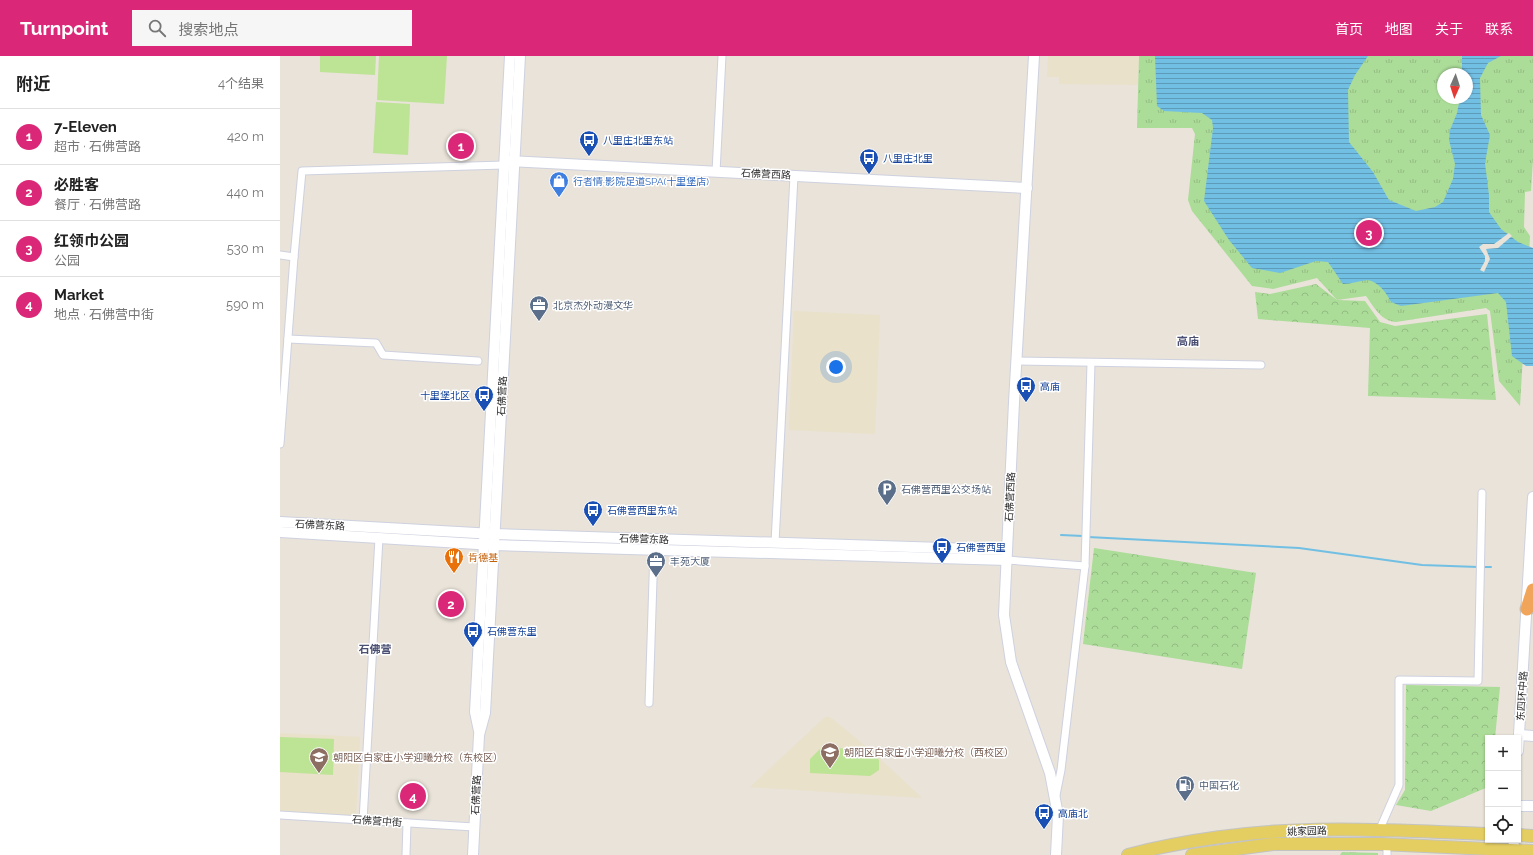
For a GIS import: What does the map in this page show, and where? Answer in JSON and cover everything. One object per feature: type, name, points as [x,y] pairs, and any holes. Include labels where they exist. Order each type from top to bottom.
[{"type":"highway","points":[[1527,609],[1533,590]]},
{"type":"main road","name":"姚家园路","points":[[1128,855],[1155,848],[1273,832],[1311,830],[1485,834]]},
{"type":"main road","points":[[1521,835],[1533,836]]},
{"type":"main road","name":"姚家园路","points":[[1192,855],[1274,844],[1387,850],[1514,848],[1533,851]]},
{"type":"street","name":"石佛营路","points":[[473,855],[479,735],[475,712],[489,539],[508,162],[510,56]]},
{"type":"street","name":"石佛营路","points":[[508,162],[520,56]]},
{"type":"street","points":[[716,172],[722,56]]},
{"type":"street","name":"石佛营西路","points":[[1034,56],[1004,615],[1011,662],[1050,773],[1058,815],[1056,855]]},
{"type":"street","name":"石佛营西路","points":[[508,162],[1027,188]]},
{"type":"street","points":[[280,444],[302,171],[508,162]]},
{"type":"street","points":[[775,543],[794,176]]},
{"type":"street","points":[[280,255],[294,257]]},
{"type":"street","points":[[288,339],[376,343],[383,355],[478,361]]},
{"type":"street","points":[[1017,361],[1261,365]]},
{"type":"street","points":[[1055,799],[1061,770],[1085,566],[1091,363]]},
{"type":"street","points":[[1379,831],[1399,785],[1399,680],[1478,681],[1482,493]]},
{"type":"street","name":"东四环中路","points":[[1519,735],[1533,497]]},
{"type":"street","name":"石佛营东路","points":[[280,522],[489,539],[654,549],[1007,555]]},
{"type":"street","name":"石佛营东路","points":[[280,532],[379,538],[775,543],[1007,555]]},
{"type":"street","points":[[363,821],[379,538]]},
{"type":"street","points":[[649,702],[654,549]]},
{"type":"street","points":[[1007,555],[1085,566]]},
{"type":"street","points":[[1521,735],[1533,736]]},
{"type":"street","name":"石佛营西路","points":[[1050,855],[1055,799]]},
{"type":"street","points":[[1521,806],[1533,806]]},
{"type":"street","name":"石佛营中街","points":[[280,815],[474,827]]},
{"type":"street","points":[[406,855],[407,823]]},
{"type":"shaded area","points":[[1048,56],[1139,56],[1138,85],[1059,84],[1059,77],[1047,77]]},
{"type":"shaded area","points":[[794,311],[880,315],[875,434],[789,430]]},
{"type":"shaded area","name":"朝阳区白家庄小学迎曦分校（西校区）","points":[[825,717],[830,717],[873,752],[922,798],[750,787]]},
{"type":"shaded area","name":"朝阳区白家庄小学迎曦分校（东校区）","points":[[280,733],[360,737],[356,816],[280,812]]},
{"type":"green space","points":[[320,56],[376,56],[375,75],[320,72]]},
{"type":"green space","points":[[379,56],[447,56],[444,104],[377,100]]},
{"type":"green space","points":[[1139,56],[1533,56],[1533,159],[1531,191],[1525,192],[1524,227],[1530,236],[1520,406],[1499,381],[1490,311],[1486,308],[1396,322],[1382,316],[1366,296],[1337,300],[1317,278],[1273,289],[1252,286],[1192,211],[1188,200],[1195,134],[1192,128],[1137,128]]},
{"type":"green space","points":[[376,102],[410,104],[408,155],[373,153]]},
{"type":"green space","points":[[1316,284],[1337,300],[1365,301],[1380,322],[1395,326],[1487,314],[1496,400],[1368,396],[1370,328],[1258,319],[1255,292],[1270,294]]},
{"type":"green space","points":[[1094,548],[1256,573],[1242,669],[1083,644]]},
{"type":"green space","points":[[1406,685],[1500,687],[1495,735],[1485,735],[1485,788],[1431,811],[1396,805],[1405,790]]},
{"type":"green space","points":[[280,737],[334,739],[333,775],[280,772]]},
{"type":"green space","points":[[822,747],[867,750],[879,760],[879,770],[870,776],[810,773],[810,759]]},
{"type":"green space","points":[[1342,852],[1378,853],[1378,855],[1340,855]]},
{"type":"water","points":[[1155,56],[1368,56],[1355,75],[1348,90],[1349,142],[1373,172],[1389,200],[1416,211],[1435,207],[1443,202],[1453,179],[1455,164],[1449,140],[1450,130],[1459,104],[1473,104],[1473,68],[1462,68],[1462,56],[1501,56],[1488,63],[1480,78],[1481,115],[1490,135],[1485,163],[1489,195],[1489,212],[1501,229],[1518,242],[1533,248],[1533,366],[1526,366],[1512,356],[1506,302],[1498,293],[1401,306],[1391,302],[1382,289],[1372,281],[1366,280],[1343,284],[1328,262],[1316,261],[1280,273],[1252,268],[1229,240],[1204,201],[1213,128],[1212,120],[1202,113],[1164,111],[1157,106]]},
{"type":"pier","points":[[1509,233],[1512,236],[1498,248],[1486,249],[1490,259],[1484,272],[1480,270],[1485,261],[1485,256],[1479,247],[1483,244],[1494,244]]},
{"type":"waterway","points":[[1061,535],[1083,536]]},
{"type":"waterway","points":[[1088,537],[1299,548],[1422,565],[1478,567]]},
{"type":"waterway","points":[[1482,567],[1491,567]]},
{"type":"place","name":"7-Eleven","points":[[461,146]]},
{"type":"place","name":"八里庄北里东站","points":[[589,157]]},
{"type":"place","name":"八里庄北里","points":[[869,175]]},
{"type":"place","name":"行者情·影院足道SPA(十里堡店)","points":[[559,198]]},
{"type":"place","name":"红领巾公园","points":[[1369,233]]},
{"type":"place","name":"北京杰外动漫文华","points":[[539,322]]},
{"type":"place","name":"高庙","points":[[1026,403]]},
{"type":"place","name":"十里堡北区","points":[[484,412]]},
{"type":"place","name":"石佛营西里公交场站","points":[[887,506]]},
{"type":"place","name":"石佛营西里东站","points":[[593,527]]},
{"type":"place","name":"石佛营西里","points":[[942,564]]},
{"type":"place","name":"肯德基","points":[[454,574]]},
{"type":"place","name":"丰苑大厦","points":[[656,578]]},
{"type":"place","name":"必胜客","points":[[451,604]]},
{"type":"place","name":"石佛营东里","points":[[473,648]]},
{"type":"place","name":"朝阳区白家庄小学迎曦分校（西校区）","points":[[830,769]]},
{"type":"place","name":"朝阳区白家庄小学迎曦分校（东校区）","points":[[319,774]]},
{"type":"place","name":"Market","points":[[413,796]]},
{"type":"place","name":"中国石化","points":[[1185,802]]},
{"type":"place","name":"高庙北","points":[[1044,830]]},
{"type":"district","name":"高庙","points":[[1188,341]]},
{"type":"district","name":"石佛营","points":[[375,649]]}]
